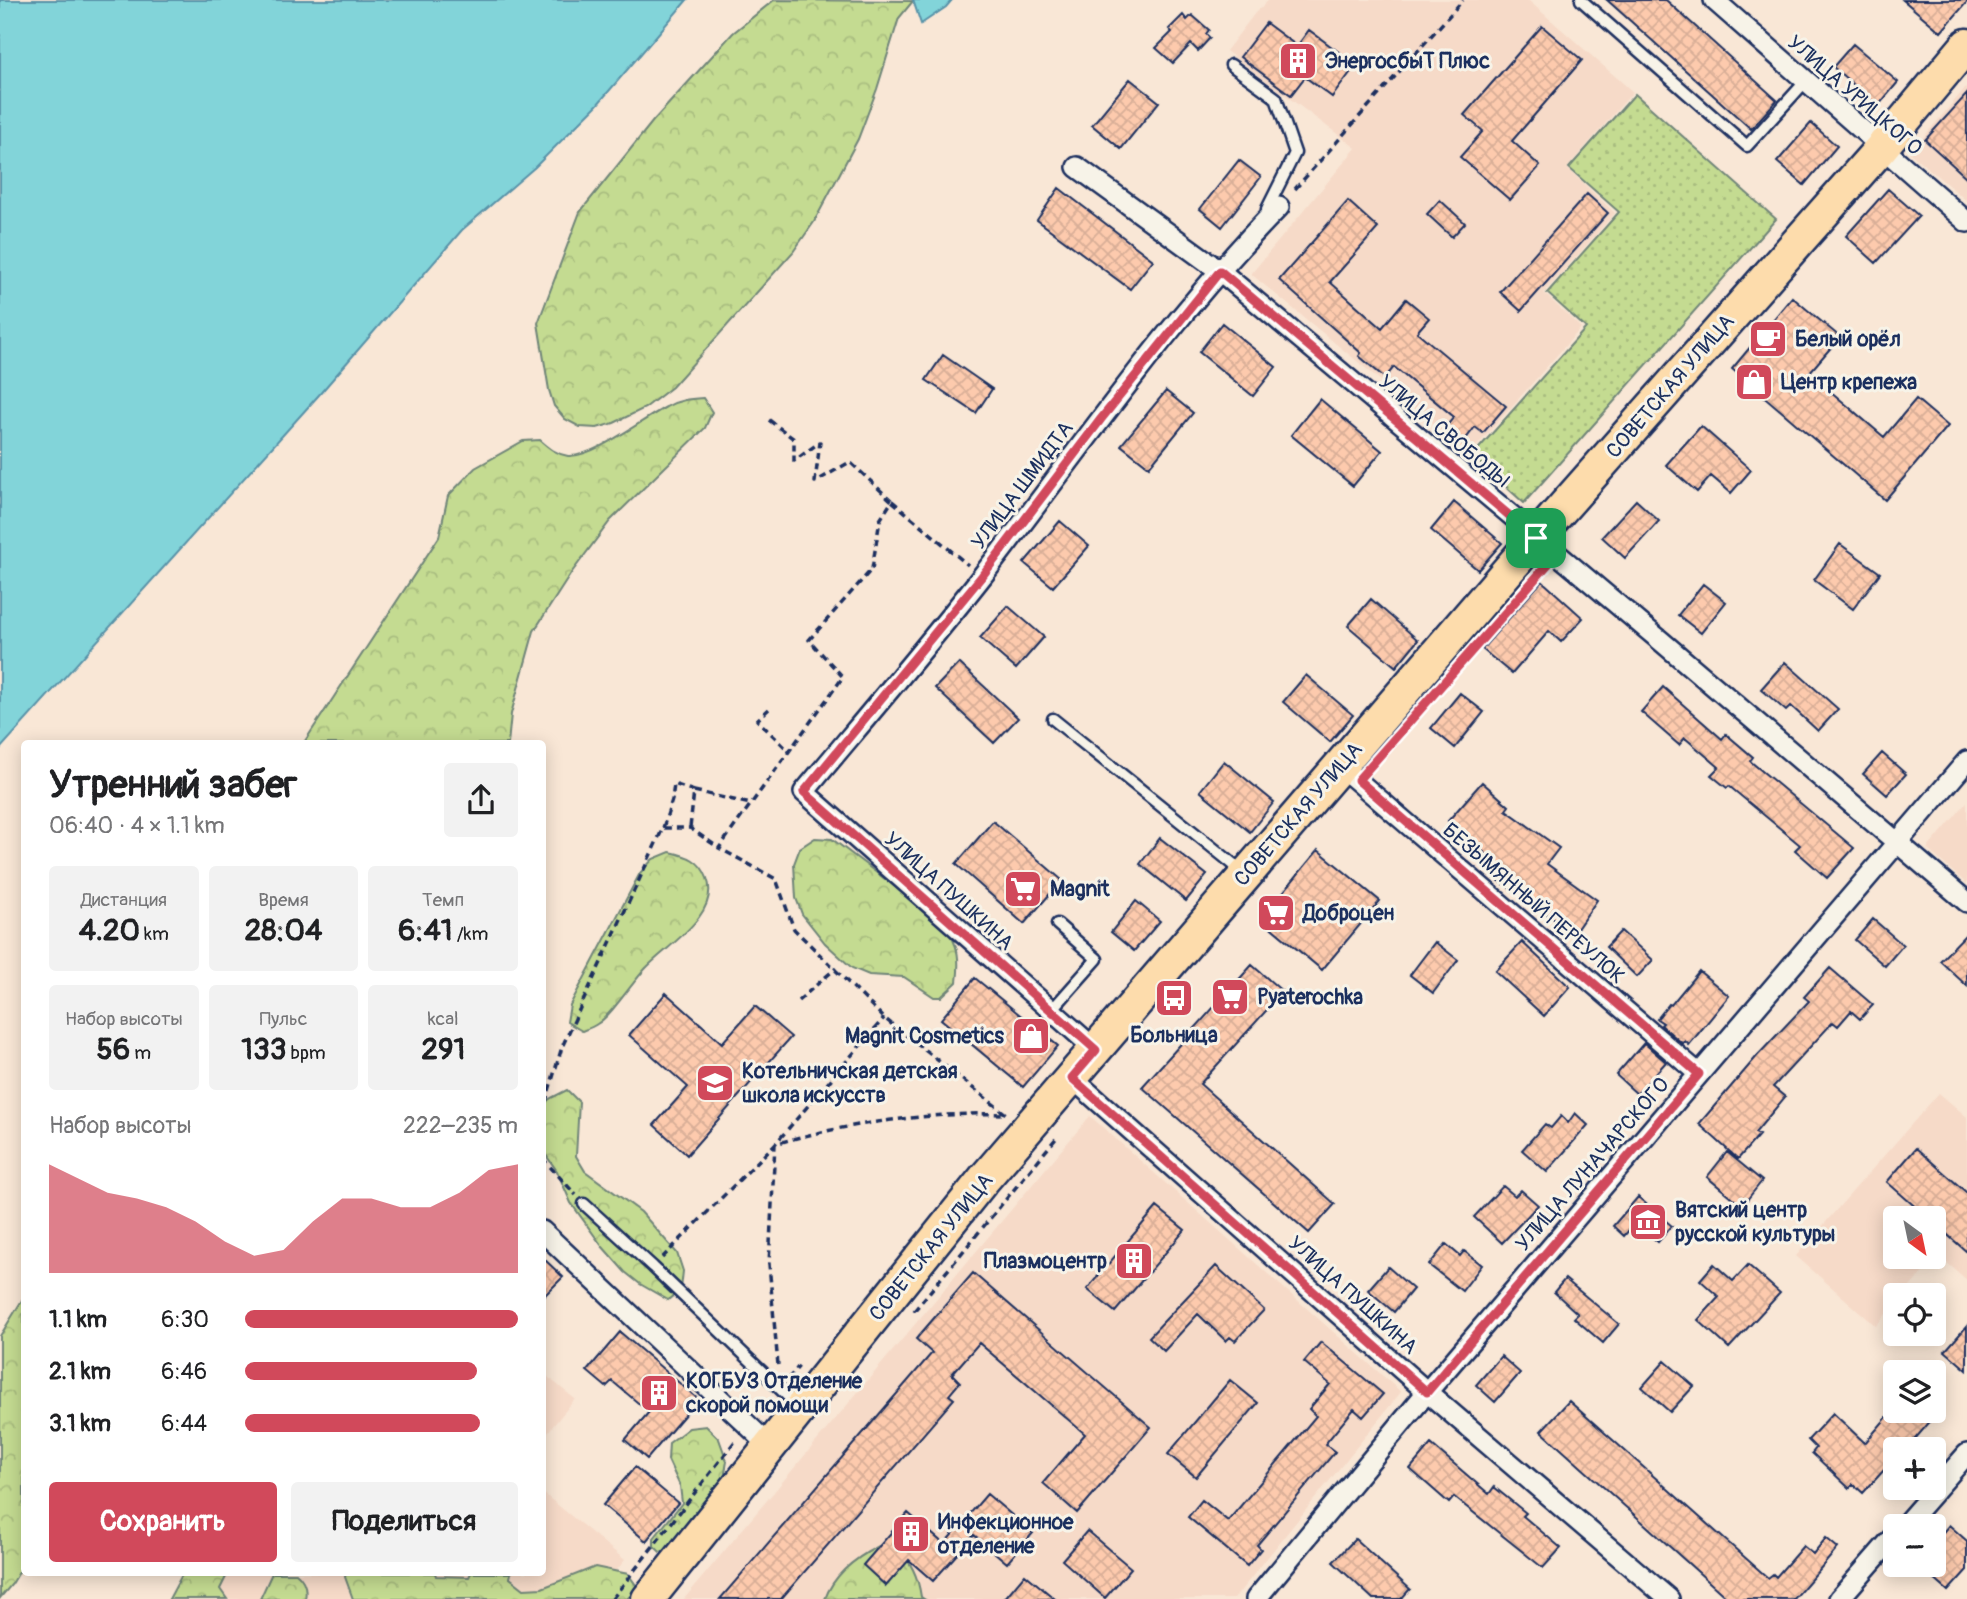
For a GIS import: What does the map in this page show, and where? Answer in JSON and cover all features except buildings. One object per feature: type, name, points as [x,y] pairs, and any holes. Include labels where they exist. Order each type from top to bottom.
[{"type":"main road","name":"СОВЕТСКАЯ УЛИЦА","points":[[648,1599],[758,1435],[985,1179],[1536,538],[1881,148],[1967,45]]},
{"type":"street","name":"УЛИЦА УРИЦКОГО","points":[[1714,0],[1967,222]]},
{"type":"street","name":"УЛИЦА СВОБОДЫ","points":[[1077,167],[1220,271],[1967,902]]},
{"type":"street","name":"УЛИЦА ШМИДТА","points":[[804,792],[982,576],[1101,419],[1220,271],[1279,207]]},
{"type":"street","name":"УЛИЦА ЛУНАЧАРСКОГО","points":[[1256,1599],[1427,1392],[1967,761]]},
{"type":"street","name":"БЕЗЫМЯННЫЙ ПЕРЕУЛОК","points":[[1339,766],[1699,1074]]},
{"type":"street","name":"УЛИЦА ПУШКИНА","points":[[804,792],[1096,1050]]},
{"type":"street","name":"УЛИЦА ПУШКИНА","points":[[1072,1078],[1427,1392],[1669,1599]]},
{"type":"street","points":[[546,1235],[758,1435]]},
{"type":"street","points":[[1914,1514],[1967,1454]]},
{"type":"street","points":[[1839,1599],[1883,1549]]},
{"type":"lane","points":[[1581,0],[1747,146],[1805,82]]},
{"type":"lane","points":[[1231,65],[1276,98],[1295,153],[1274,198],[1248,239]]},
{"type":"lane","points":[[1053,719],[1246,874]]},
{"type":"lane","points":[[1051,1011],[1097,959],[1057,924]]},
{"type":"lane","points":[[584,1204],[791,1399]]},
{"type":"path","points":[[1279,207],[1463,0]]},
{"type":"path","points":[[769,420],[794,439],[794,461],[820,442],[815,482],[850,462],[892,500]]},
{"type":"path","points":[[769,709],[757,720],[789,751]]},
{"type":"path","points":[[546,1101],[562,1047],[663,828],[674,784],[751,804]]},
{"type":"path","points":[[690,828],[694,791]]},
{"type":"path","points":[[663,828],[690,828],[719,848]]},
{"type":"path","points":[[798,1001],[836,968]]},
{"type":"path","points":[[653,1267],[775,1144],[884,1018],[1006,1114],[968,1113],[819,1131],[775,1144]]},
{"type":"path","points":[[907,1320],[1065,1127]]},
{"type":"path","points":[[775,1144],[769,1264],[791,1399]]},
{"type":"path","points":[[546,1162],[584,1204]]},
{"type":"path","points":[[612,1599],[758,1435]]},
{"type":"shaded area","points":[[1269,0],[1528,0],[1633,92],[1567,168],[1615,213],[1544,293],[1581,328],[1470,454],[1251,274],[1356,148],[1226,51],[1255,13]]},
{"type":"shaded area","points":[[1967,86],[1967,201],[1910,153]]},
{"type":"shaded area","points":[[1967,802],[1967,884],[1927,849]]},
{"type":"shaded area","points":[[1939,1093],[1967,1117],[1967,1280],[1946,1262],[1946,1206],[1883,1206],[1883,1269],[1926,1269],[1914,1283],[1883,1283],[1883,1318],[1876,1326],[1796,1256]]},
{"type":"shaded area","points":[[1090,1116],[1401,1392],[1234,1599],[684,1599]]},
{"type":"shaded area","points":[[546,1375],[575,1399],[546,1434]]},
{"type":"shaded area","points":[[546,1495],[625,1560],[593,1599],[210,1599],[183,1576],[546,1576]]},
{"type":"green space","points":[[774,0],[913,1],[899,18],[858,139],[814,222],[793,252],[672,387],[645,408],[614,423],[597,428],[580,427],[565,419],[554,406],[538,323],[580,212],[653,121],[733,33]]},
{"type":"green space","points":[[1635,94],[1776,219],[1524,503],[1472,456],[1586,328],[1547,293],[1619,212],[1569,168]]},
{"type":"green space","points":[[703,398],[712,412],[705,428],[610,521],[572,572],[534,631],[511,714],[508,740],[306,740],[439,537],[448,496],[475,468],[523,441],[540,440],[560,454],[568,456],[591,451],[670,405]]},
{"type":"green space","points":[[815,838],[832,839],[935,917],[948,932],[958,954],[957,982],[941,997],[934,997],[904,977],[869,975],[852,968],[825,943],[802,914],[796,898],[794,864],[800,848]]},
{"type":"green space","points":[[670,852],[688,857],[701,867],[707,878],[709,891],[706,904],[690,928],[647,967],[603,1020],[582,1031],[567,1022],[570,1005],[640,873],[653,859]]},
{"type":"green space","points":[[567,1090],[579,1102],[576,1156],[585,1171],[641,1212],[677,1253],[683,1271],[681,1289],[668,1300],[625,1272],[571,1203],[557,1171],[546,1155],[546,1102]]},
{"type":"green space","points":[[21,1302],[21,1569],[0,1598],[0,1336]]},
{"type":"green space","points":[[706,1426],[719,1439],[727,1461],[723,1485],[671,1549],[660,1552],[654,1546],[654,1538],[682,1503],[680,1486],[668,1460],[669,1443],[689,1428]]},
{"type":"green space","points":[[879,1546],[897,1547],[910,1564],[924,1599],[825,1599],[834,1582],[847,1567]]},
{"type":"green space","points":[[595,1567],[628,1574],[638,1588],[627,1599],[353,1599],[345,1577],[510,1576],[524,1589],[542,1588]]},
{"type":"green space","points":[[181,1576],[226,1576],[220,1589],[227,1599],[169,1599]]},
{"type":"green space","points":[[271,1576],[298,1576],[305,1585],[305,1599],[260,1599]]},
{"type":"water","points":[[0,0],[687,0],[597,105],[535,167],[462,230],[318,396],[0,749]]},
{"type":"water","points":[[913,0],[952,0],[921,24]]},
{"type":"place","name":"ЭнергосбыТ Плюс","points":[[1298,61]]},
{"type":"place","name":"Белый орёл","points":[[1768,339]]},
{"type":"place","name":"Центр крепежа","points":[[1754,382]]},
{"type":"place","name":"Magnit","points":[[1023,889]]},
{"type":"place","name":"Доброцен","points":[[1276,913]]},
{"type":"place","name":"Pyaterochka","points":[[1230,997]]},
{"type":"place","name":"Больница","points":[[1174,998]]},
{"type":"place","name":"Magnit Cosmetics","points":[[1031,1036]]},
{"type":"place","name":"Котельничская детская школа искусств","points":[[715,1083]]},
{"type":"place","name":"Вятский центр русской культуры","points":[[1648,1222]]},
{"type":"place","name":"Плазмоцентр","points":[[1134,1261]]},
{"type":"place","name":"КОГБУЗ Отделение скорой помощи","points":[[659,1393]]},
{"type":"place","name":"Инфекционное отделение","points":[[911,1534]]},
{"type":"route","points":[[1220,271],[1536,538],[1556,555],[1358,780],[1699,1074],[1427,1392],[1072,1078],[1096,1050],[804,792],[982,576],[1101,419],[1220,271]]}]
